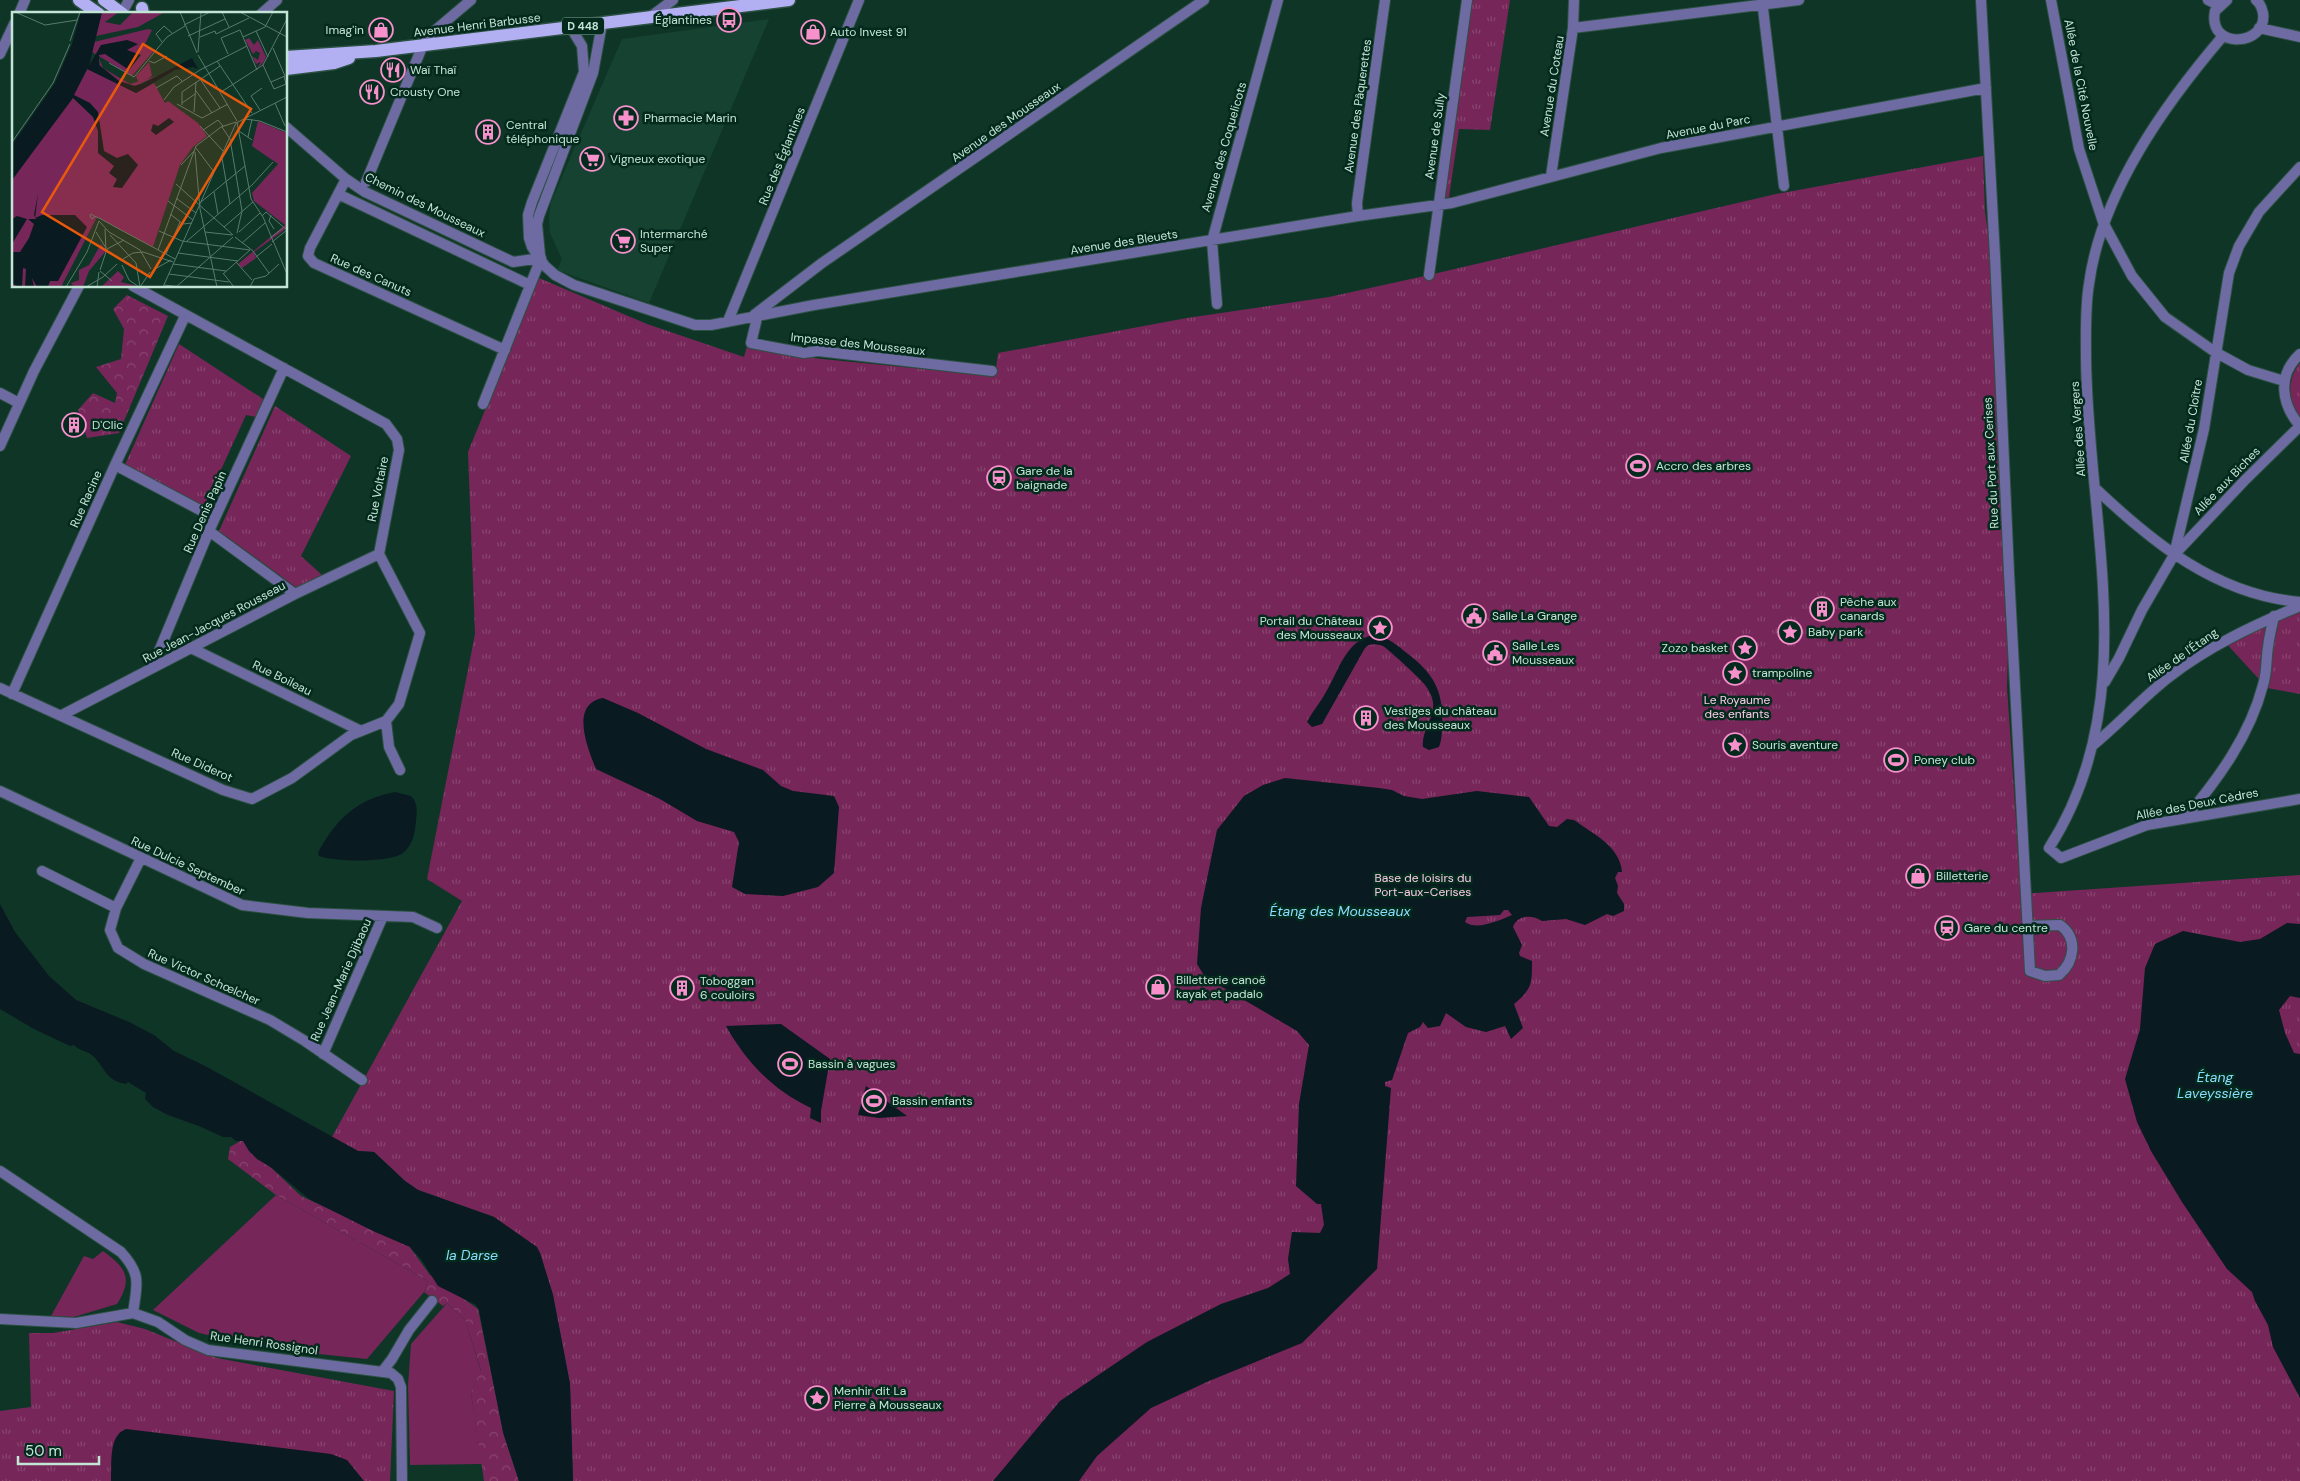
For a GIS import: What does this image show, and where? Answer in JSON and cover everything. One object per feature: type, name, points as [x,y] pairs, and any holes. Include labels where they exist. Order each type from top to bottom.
[{"type":"main road","points":[[79,0],[96,12]]},
{"type":"main road","points":[[86,0],[103,12]]},
{"type":"main road","points":[[104,0],[121,12]]},
{"type":"main road","name":"Avenue Henri Barbusse","points":[[288,58],[376,51],[789,0]]},
{"type":"main road","name":"Avenue Henri Barbusse","points":[[288,69],[334,63],[376,51]]},
{"type":"street","points":[[19,12],[25,0]]},
{"type":"street","points":[[122,12],[128,0]]},
{"type":"street","points":[[263,12],[277,0]]},
{"type":"street","points":[[366,182],[423,45],[432,33],[471,0]]},
{"type":"street","points":[[650,17],[673,0]]},
{"type":"street","name":"Rue des Églantines","points":[[728,321],[859,0]]},
{"type":"street","name":"Avenue des Mousseaux","points":[[756,315],[822,264],[1204,0]]},
{"type":"street","name":"Avenue des Coquelicots","points":[[1217,304],[1212,241],[1278,0]]},
{"type":"street","name":"Avenue des Pâquerettes","points":[[1358,216],[1357,203],[1385,0]]},
{"type":"street","name":"Avenue de Sully","points":[[1428,275],[1467,0]]},
{"type":"street","name":"Avenue du Coteau","points":[[1551,176],[1574,28],[1574,0]]},
{"type":"street","points":[[1574,28],[1762,2],[1799,0]]},
{"type":"street","name":"Rue du Port aux Cerises","points":[[1981,0],[2030,971],[2045,976],[2059,974],[2071,962],[2072,938],[2060,925],[2028,926]]},
{"type":"street","name":"Allée de la Cité Nouvelle","points":[[2051,0],[2079,149],[2103,222],[2132,276],[2165,317],[2215,352],[2248,370],[2284,381]]},
{"type":"street","points":[[2208,0],[2223,3],[2214,17],[2214,25],[2228,39],[2244,39],[2255,34],[2260,28],[2263,16],[2259,3],[2256,0]]},
{"type":"street","points":[[1762,2],[1784,186]]},
{"type":"street","points":[[483,404],[541,258],[537,224],[538,216],[593,73],[602,24]]},
{"type":"street","points":[[0,54],[12,28]]},
{"type":"street","points":[[571,28],[582,46],[585,61],[584,72],[528,215],[529,238],[532,247],[545,266],[555,275],[574,285],[695,325],[711,325],[728,321]]},
{"type":"street","points":[[2260,28],[2300,38]]},
{"type":"street","name":"Allée des Vergers","points":[[2049,848],[2082,779],[2092,746],[2104,685],[2105,610],[2087,399],[2086,335],[2089,285],[2103,222],[2155,126],[2187,80],[2223,36]]},
{"type":"street","name":"Avenue du Parc","points":[[1438,205],[1661,148],[1986,88]]},
{"type":"street","name":"Chemin des Mousseaux","points":[[288,129],[346,180],[365,192],[513,262],[541,258]]},
{"type":"street","name":"Allée du Cloître","points":[[2104,685],[2142,610],[2174,555],[2204,429],[2228,273],[2239,246],[2258,212],[2300,167]]},
{"type":"street","name":"Rue des Canuts","points":[[346,180],[310,248],[308,256],[314,263],[505,350]]},
{"type":"street","points":[[338,194],[530,285]]},
{"type":"street","name":"Avenue des Bleuets","points":[[728,321],[814,304],[1358,216],[1438,205]]},
{"type":"street","points":[[0,446],[19,402],[78,288]]},
{"type":"street","name":"Rue Voltaire","points":[[136,288],[386,424],[397,439],[399,450],[379,554]]},
{"type":"street","name":"Impasse des Mousseaux","points":[[756,315],[751,344],[804,353],[818,352],[992,371]]},
{"type":"street","name":"Rue Racine","points":[[12,694],[115,465],[185,316]]},
{"type":"street","points":[[2300,354],[2288,370],[2284,381],[2286,406],[2300,426]]},
{"type":"street","name":"Rue Denis Papin","points":[[152,668],[209,531],[284,368]]},
{"type":"street","points":[[0,392],[19,402]]},
{"type":"street","name":"Allée aux Biches","points":[[2174,555],[2245,480],[2300,426]]},
{"type":"street","points":[[115,465],[215,518]]},
{"type":"street","points":[[2095,488],[2134,525],[2174,555],[2219,581],[2283,600],[2300,602]]},
{"type":"street","points":[[209,531],[295,594]]},
{"type":"street","points":[[379,554],[420,633],[399,704],[386,720],[389,747],[400,770]]},
{"type":"street","name":"Rue Jean-Jacques Rousseau","points":[[62,715],[295,594],[379,554]]},
{"type":"street","name":"Allée de l'Étang","points":[[2092,746],[2170,677],[2224,640],[2300,606]]},
{"type":"street","points":[[2186,817],[2223,771],[2238,747],[2264,684],[2268,645],[2274,616]]},
{"type":"street","name":"Rue Boileau","points":[[191,648],[361,731]]},
{"type":"street","name":"Rue Diderot","points":[[0,688],[223,790],[252,799],[292,778],[351,735],[386,720]]},
{"type":"street","name":"Rue Dulcie September","points":[[0,791],[242,905],[308,913],[413,917],[436,928]]},
{"type":"street","name":"Allée des Deux Cèdres","points":[[2049,848],[2061,858],[2147,825],[2300,799]]},
{"type":"street","name":"Rue Victor Schœlcher","points":[[141,858],[116,908],[110,930],[118,948],[144,964],[270,1020],[362,1080]]},
{"type":"street","points":[[42,871],[116,908]]},
{"type":"street","name":"Rue Jean-Marie Djibaou","points":[[323,1054],[383,916]]},
{"type":"street","points":[[0,1171],[121,1252],[133,1265],[137,1280],[133,1313]]},
{"type":"street","points":[[382,1372],[392,1360],[409,1330],[432,1301]]},
{"type":"street","name":"Rue Henri Rossignol","points":[[0,1319],[76,1323],[133,1313],[158,1322],[185,1340],[208,1350],[391,1373],[398,1379],[401,1386],[402,1481]]},
{"type":"shaded area","points":[[769,19],[649,303],[557,270],[562,259],[550,233],[551,202],[622,39]]},
{"type":"green space","points":[[1472,0],[1510,0],[1490,130],[1459,129],[1449,197],[1443,199]]},
{"type":"green space","name":"Base de loisirs du Port-aux-Cerises","points":[[1983,156],[1985,212],[2004,335],[2011,548],[2007,687],[2021,894],[2300,875],[2300,1481],[573,1481],[570,1384],[553,1295],[540,1253],[536,1247],[494,1217],[418,1190],[405,1181],[374,1152],[358,1151],[332,1137],[462,901],[427,879],[475,634],[468,452],[539,278],[647,324],[744,357],[747,346],[812,358],[995,376],[998,353],[1187,318],[1329,297],[1776,194]]},
{"type":"green space","points":[[127,295],[168,316],[119,433],[87,438],[78,410],[93,393],[115,403],[117,393],[96,367],[121,359],[124,329],[113,309]]},
{"type":"green space","points":[[179,344],[263,399],[256,417],[246,415],[204,507],[124,467]]},
{"type":"green space","points":[[2300,363],[2300,417],[2293,404],[2290,390],[2293,376]]},
{"type":"green space","points":[[275,406],[351,456],[301,556],[322,575],[297,588],[219,531]]},
{"type":"green space","points":[[2300,606],[2300,694],[2267,688],[2224,641]]},
{"type":"green space","points":[[242,1140],[301,1196],[409,1246],[430,1275],[478,1309],[504,1436],[519,1481],[484,1481],[471,1393],[481,1370],[465,1320],[447,1303],[443,1306],[424,1292],[428,1281],[276,1195],[228,1159],[230,1147]]},
{"type":"green space","points":[[276,1195],[428,1281],[424,1292],[367,1359],[270,1349],[199,1333],[153,1310]]},
{"type":"green space","points":[[103,1251],[117,1262],[125,1274],[125,1287],[117,1304],[74,1317],[51,1316],[84,1256],[93,1259]]},
{"type":"green space","points":[[447,1303],[465,1320],[481,1371],[471,1393],[482,1464],[410,1465],[408,1385],[411,1344]]},
{"type":"green space","points":[[117,1322],[145,1329],[217,1358],[394,1391],[390,1481],[0,1481],[0,1411],[31,1407],[29,1333],[53,1333]]},
{"type":"water","points":[[1373,635],[1385,638],[1399,647],[1421,665],[1434,681],[1441,700],[1442,711],[1442,736],[1439,747],[1429,750],[1423,747],[1424,735],[1433,708],[1433,700],[1428,689],[1397,658],[1383,646],[1378,645],[1371,645],[1365,648],[1322,724],[1312,727],[1307,722],[1331,684],[1349,650],[1363,638]]},
{"type":"water","points":[[603,698],[638,713],[706,749],[763,770],[781,786],[793,791],[834,796],[839,807],[834,873],[818,887],[783,896],[745,894],[732,887],[739,842],[734,832],[697,821],[660,799],[596,769],[586,739],[584,718],[586,709],[593,702]]},
{"type":"water","name":"Étang des Mousseaux","points":[[1285,778],[1379,788],[1392,790],[1404,796],[1422,799],[1477,791],[1529,797],[1549,826],[1557,827],[1567,819],[1574,820],[1611,848],[1620,863],[1622,872],[1618,872],[1615,878],[1618,886],[1617,893],[1624,904],[1624,911],[1613,916],[1607,914],[1585,925],[1566,919],[1542,921],[1534,917],[1521,918],[1515,923],[1513,927],[1522,945],[1519,953],[1520,956],[1532,961],[1532,969],[1528,990],[1514,1004],[1523,1028],[1511,1039],[1505,1026],[1486,1032],[1466,1027],[1446,1013],[1440,1026],[1428,1028],[1423,1022],[1420,1027],[1408,1033],[1392,1080],[1385,1082],[1385,1086],[1391,1088],[1377,1269],[1302,1343],[1209,1381],[1151,1408],[1097,1456],[1079,1481],[993,1481],[1060,1401],[1147,1342],[1221,1304],[1268,1288],[1290,1274],[1288,1259],[1292,1232],[1320,1233],[1324,1225],[1321,1204],[1317,1204],[1296,1186],[1299,1104],[1309,1045],[1297,1031],[1205,977],[1197,964],[1201,908],[1217,830],[1244,796],[1263,785]],"holes":[[[1504,910],[1508,910],[1512,915],[1488,924],[1476,925],[1465,922],[1467,917],[1500,915]]]},
{"type":"water","points":[[395,792],[411,796],[417,808],[413,838],[403,853],[387,859],[375,860],[337,859],[319,856],[318,853],[325,841],[340,821],[349,813],[369,800]]},
{"type":"water","name":"la Darse","points":[[0,904],[15,932],[49,976],[76,1000],[129,1022],[154,1035],[174,1051],[207,1067],[358,1151],[374,1152],[405,1181],[418,1190],[494,1217],[537,1247],[553,1295],[570,1384],[573,1481],[519,1481],[503,1432],[479,1310],[476,1305],[438,1286],[421,1259],[410,1247],[309,1199],[272,1168],[257,1159],[243,1141],[236,1141],[231,1137],[223,1137],[153,1107],[145,1099],[146,1093],[128,1082],[126,1084],[114,1080],[89,1053],[34,1029],[0,1009]]},
{"type":"water","name":"Étang Laveyssière","points":[[2287,923],[2300,924],[2300,998],[2290,996],[2279,1010],[2285,1033],[2294,1053],[2300,1054],[2300,1398],[2273,1347],[2268,1325],[2252,1292],[2227,1269],[2182,1202],[2151,1151],[2137,1122],[2125,1079],[2140,1029],[2145,968],[2155,944],[2183,931],[2240,942],[2260,939]]},
{"type":"water","name":"Bassin à vagues","points":[[781,1024],[830,1059],[821,1111],[821,1123],[810,1118],[811,1108],[784,1093],[762,1074],[742,1051],[726,1026]]},
{"type":"water","name":"Bassin enfants","points":[[866,1086],[907,1116],[879,1118],[858,1115]]},
{"type":"water","points":[[126,1429],[331,1454],[347,1460],[364,1481],[111,1481],[111,1459],[116,1437]]},
{"type":"place","name":"Églantines","points":[[729,20]]},
{"type":"place","name":"Imag'in","points":[[381,30]]},
{"type":"place","name":"Auto Invest 91","points":[[813,32]]},
{"type":"place","name":"Waï Thaï","points":[[393,70]]},
{"type":"place","name":"Crousty One","points":[[372,92]]},
{"type":"place","name":"Pharmacie Marin","points":[[626,118]]},
{"type":"place","name":"Central téléphonique","points":[[488,132]]},
{"type":"place","name":"Vigneux exotique","points":[[592,159]]},
{"type":"place","name":"Intermarché Super","points":[[623,241]]},
{"type":"place","name":"D'Clic","points":[[74,425]]},
{"type":"place","name":"Accro des arbres","points":[[1638,466]]},
{"type":"place","name":"Gare de la baignade","points":[[999,478]]},
{"type":"place","name":"Pêche aux canards","points":[[1822,609]]},
{"type":"place","name":"Salle La Grange","points":[[1474,616]]},
{"type":"place","name":"Portail du Château des Mousseaux","points":[[1380,628]]},
{"type":"place","name":"Baby park","points":[[1790,632]]},
{"type":"place","name":"Zozo basket","points":[[1745,648]]},
{"type":"place","name":"Salle Les Mousseaux","points":[[1495,653]]},
{"type":"place","name":"trampoline","points":[[1735,673]]},
{"type":"place","name":"Vestiges du château des Mousseaux","points":[[1366,718]]},
{"type":"place","name":"Souris aventure","points":[[1735,745]]},
{"type":"place","name":"Poney club","points":[[1896,760]]},
{"type":"place","name":"Billetterie","points":[[1918,876]]},
{"type":"place","name":"Gare du centre","points":[[1947,928]]},
{"type":"place","name":"Billetterie canoë kayak et padalo","points":[[1158,987]]},
{"type":"place","name":"Toboggan 6 couloirs","points":[[682,988]]},
{"type":"place","name":"Bassin à vagues","points":[[790,1064]]},
{"type":"place","name":"Bassin enfants","points":[[874,1101]]},
{"type":"place","name":"Menhir dit La Pierre à Mousseaux","points":[[817,1398]]},
{"type":"park label","name":"Le Royaume des enfants","points":[[1737,707]]}]
